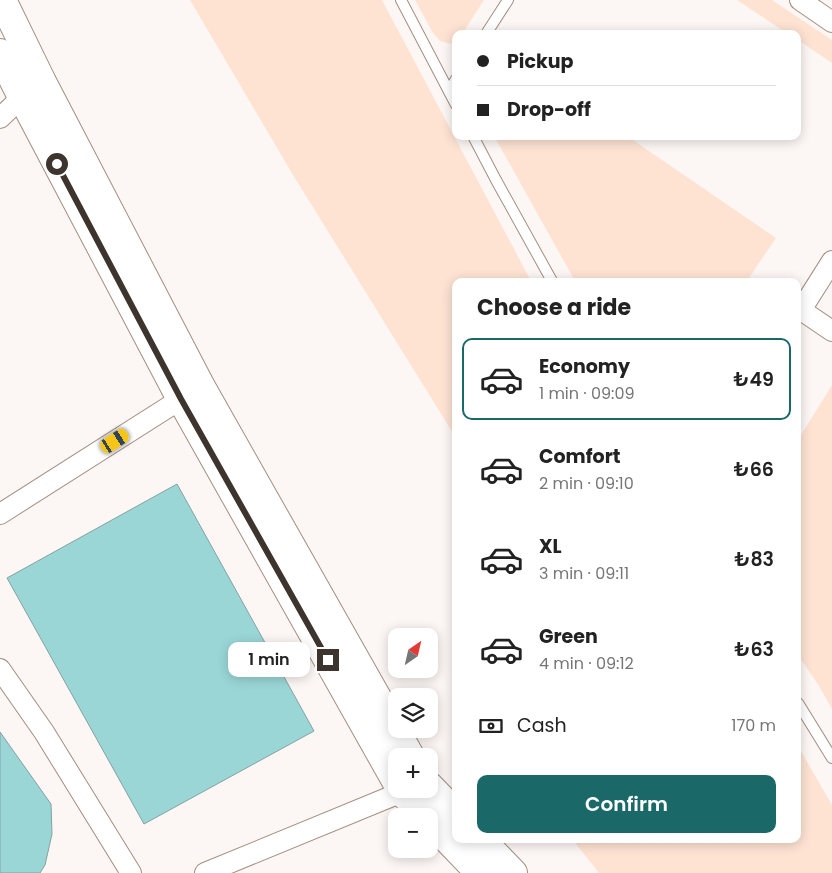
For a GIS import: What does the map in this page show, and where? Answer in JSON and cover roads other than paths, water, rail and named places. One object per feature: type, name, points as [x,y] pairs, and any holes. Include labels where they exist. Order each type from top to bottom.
[{"type":"main road","points":[[2,0],[42,82],[201,387],[405,748]]},
{"type":"main road","points":[[0,53],[181,399],[388,766]]},
{"type":"main road","points":[[438,795],[452,810]]},
{"type":"main road","points":[[410,798],[419,808]]},
{"type":"main road","points":[[438,829],[480,873]]},
{"type":"main road","points":[[484,843],[513,873]]},
{"type":"street","points":[[800,0],[832,22]]},
{"type":"street","points":[[0,118],[22,97]]},
{"type":"street","points":[[801,308],[832,261]]},
{"type":"street","points":[[801,311],[832,331]]},
{"type":"street","points":[[0,514],[181,399]]},
{"type":"street","points":[[0,669],[44,732],[131,873]]},
{"type":"street","points":[[205,873],[388,792]]},
{"type":"lane","points":[[401,0],[452,97]]},
{"type":"lane","points":[[489,30],[508,0]]},
{"type":"lane","points":[[449,91],[452,86]]},
{"type":"lane","points":[[475,140],[550,278]]},
{"type":"lane","points":[[801,708],[832,758]]}]
